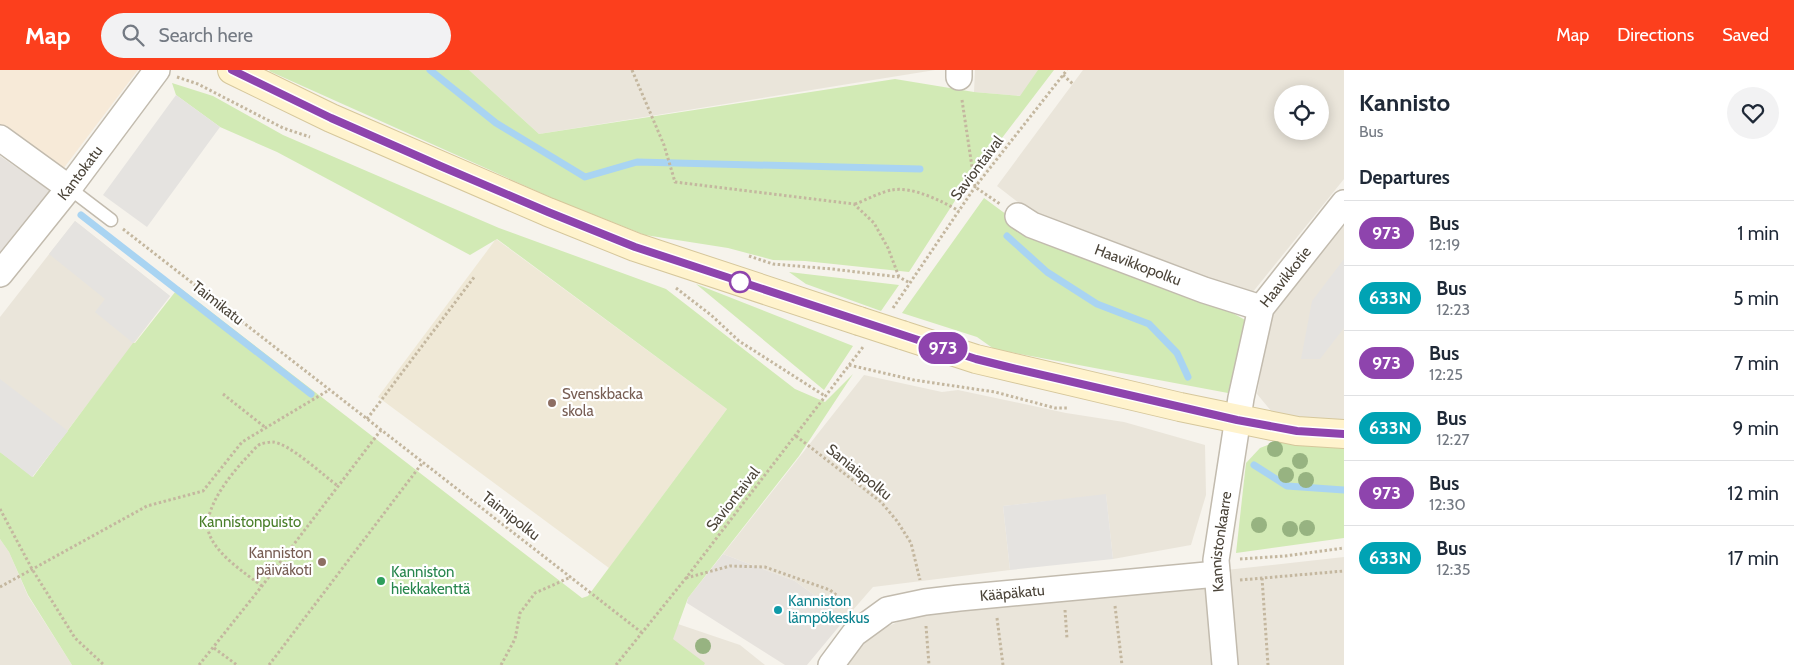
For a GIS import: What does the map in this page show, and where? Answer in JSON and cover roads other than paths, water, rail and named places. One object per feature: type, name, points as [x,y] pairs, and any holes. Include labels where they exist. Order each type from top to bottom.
[{"type":"street","name":"Kantokatu","points":[[0,274],[69,188],[157,70]]},
{"type":"street","points":[[232,70],[331,118],[548,212],[862,333],[902,335],[976,359],[1237,420],[1297,431],[1344,434]]},
{"type":"street","points":[[0,138],[69,188]]},
{"type":"street","name":"Haavikkotie","points":[[1237,420],[1261,308],[1344,203]]},
{"type":"street","name":"Haavikkopolku","points":[[1018,216],[1032,225],[1204,290],[1261,308]]},
{"type":"street","name":"Kannistonkaarre","points":[[1225,665],[1216,560],[1237,420]]},
{"type":"street","name":"Kääpäkatu","points":[[831,665],[854,634],[887,610],[925,602],[1114,583],[1217,579]]},
{"type":"lane","points":[[69,188],[111,220]]},
{"type":"waterway","points":[[430,70],[496,123],[585,177],[637,162],[920,169]]},
{"type":"waterway","points":[[81,215],[311,394]]},
{"type":"waterway","points":[[1007,236],[1047,272],[1097,304],[1149,324],[1177,353],[1188,377]]},
{"type":"waterway","points":[[1254,465],[1287,486],[1344,490]]},
{"type":"place","name":"Svenskbacka skola","points":[[552,403]]},
{"type":"place","name":"Kanniston päiväkoti","points":[[322,562]]},
{"type":"place","name":"Kanniston hiekkakenttä","points":[[381,581]]},
{"type":"place","name":"Kanniston lämpökeskus","points":[[778,610]]},
{"type":"park label","name":"Kannistonpuisto","points":[[250,522]]}]
